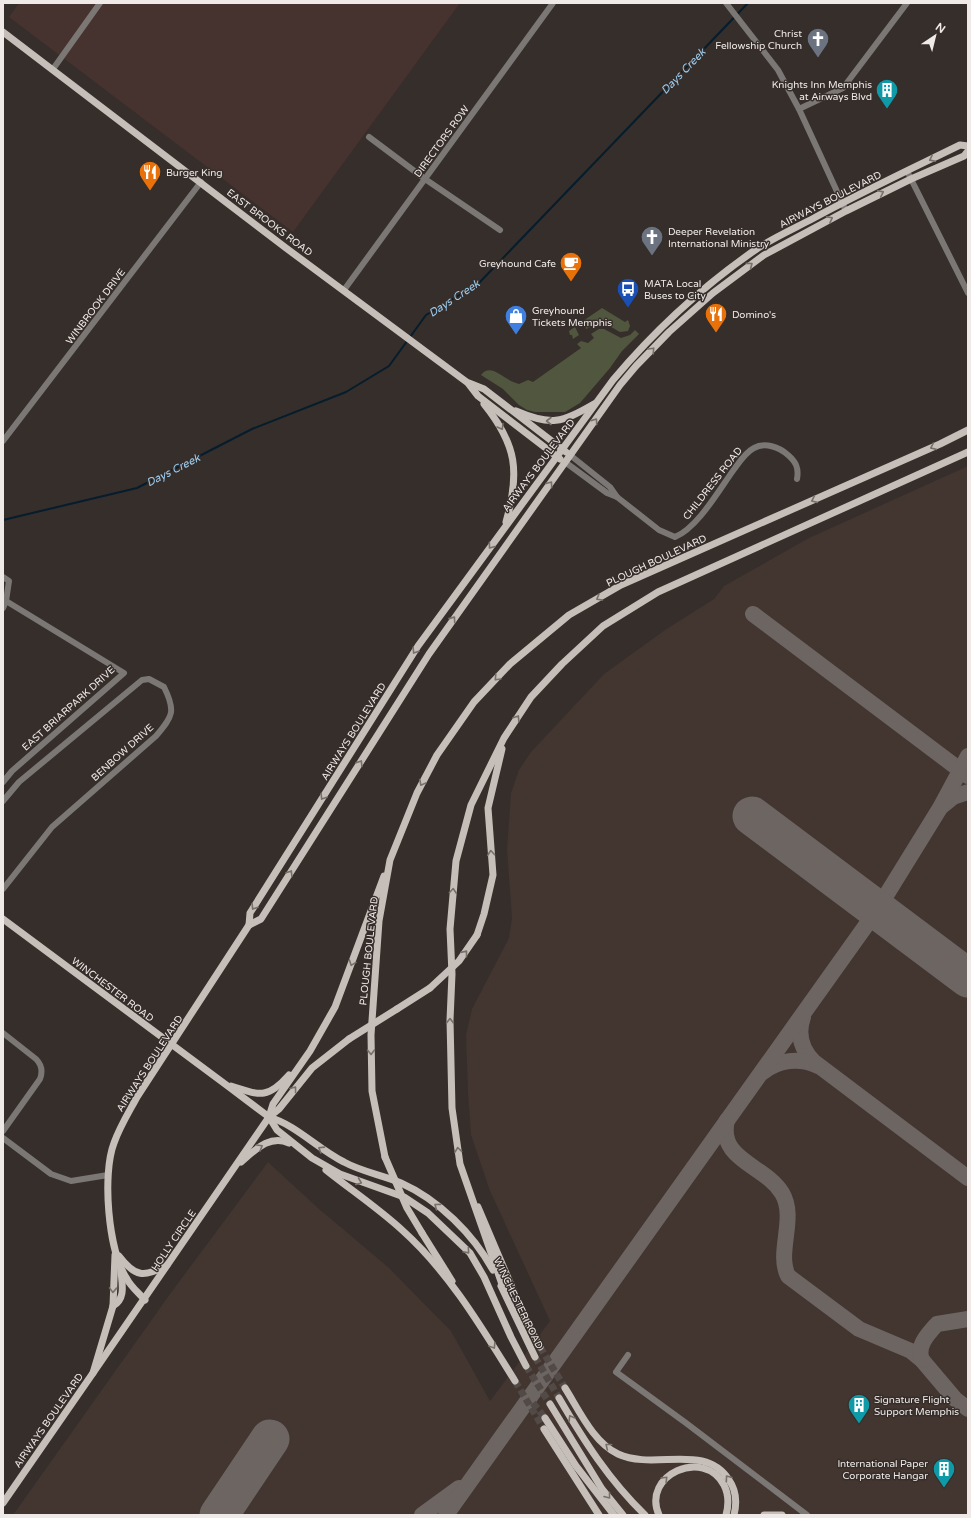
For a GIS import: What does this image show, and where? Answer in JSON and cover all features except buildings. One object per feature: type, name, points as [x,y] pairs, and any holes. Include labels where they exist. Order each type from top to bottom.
[{"type":"main road","name":"EAST BROOKS ROAD","points":[[3,32],[468,383],[478,396],[566,462]]},
{"type":"main road","name":"AIRWAYS BOULEVARD","points":[[250,925],[250,914],[418,646],[619,373],[663,326],[707,286],[759,248],[842,203],[907,171],[960,146],[968,146]]},
{"type":"main road","name":"AIRWAYS BOULEVARD","points":[[145,1300],[127,1280],[121,1269],[115,1251],[109,1213],[108,1176],[113,1144],[123,1122],[137,1097],[250,925],[261,919],[429,654],[570,456],[626,379],[669,332],[713,293],[764,255],[846,210],[910,179],[964,156],[968,151]]},
{"type":"main road","points":[[619,373],[626,379]]},
{"type":"main road","name":"EAST BROOKS ROAD","points":[[468,383],[484,389],[512,409],[522,419],[563,449],[570,456]]},
{"type":"main road","points":[[478,396],[505,434],[512,455],[515,477],[514,489],[505,527]]},
{"type":"main road","points":[[512,409],[534,419],[555,421],[571,416],[597,402]]},
{"type":"main road","name":"PLOUGH BOULEVARD","points":[[472,1313],[407,1208],[385,1157],[372,1090],[371,1036],[379,921],[390,860],[417,793],[437,755],[474,702],[510,664],[569,615],[622,585],[940,444],[968,430]]},
{"type":"main road","points":[[504,1290],[467,1188],[460,1164],[452,1108],[450,1020],[452,974],[450,929],[456,861],[471,805],[504,738],[531,697],[562,664],[603,626],[658,592],[968,452]]},
{"type":"main road","points":[[268,1117],[279,1110],[312,1068],[349,1039],[430,988],[459,961],[477,935],[484,914],[493,875],[488,808],[504,738]]},
{"type":"main road","points":[[268,1117],[273,1104],[310,1051],[335,1008],[390,860]]},
{"type":"main road","name":"WINCHESTER ROAD","points":[[3,919],[268,1117],[277,1130],[292,1144],[312,1158],[340,1174],[404,1197],[428,1213],[470,1253],[484,1277],[526,1366]]},
{"type":"main road","points":[[225,1084],[261,1095],[271,1091],[284,1080],[310,1051]]},
{"type":"main road","name":"WINCHESTER ROAD","points":[[268,1117],[282,1121],[319,1148],[344,1163],[401,1183],[432,1202],[462,1228],[487,1259],[504,1290],[535,1357]]},
{"type":"main road","name":"HOLLY CIRCLE","points":[[93,1373],[145,1300],[268,1117]]},
{"type":"main road","points":[[234,1169],[257,1148],[270,1141],[282,1139],[292,1144]]},
{"type":"main road","points":[[312,1158],[403,1231],[423,1251],[472,1313],[515,1381]]},
{"type":"main road","points":[[467,1188],[480,1211],[525,1318],[540,1347]]},
{"type":"main road","name":"AIRWAYS BOULEVARD","points":[[3,1502],[93,1373],[113,1306],[115,1251]]},
{"type":"main road","points":[[115,1251],[126,1266],[135,1272],[144,1274],[155,1271],[170,1263]]},
{"type":"main road","points":[[113,1306],[121,1300],[121,1269]]},
{"type":"main road","points":[[565,1388],[590,1428],[604,1443],[617,1453],[647,1461],[694,1459],[708,1461],[716,1466],[726,1475],[733,1486],[736,1497],[734,1515]]},
{"type":"main road","points":[[559,1398],[587,1444],[622,1493],[645,1515]]},
{"type":"main road","points":[[550,1404],[602,1489],[623,1515]]},
{"type":"main road","points":[[545,1418],[576,1466],[614,1515]]},
{"type":"main road","points":[[544,1429],[599,1515]]},
{"type":"main road","points":[[659,1515],[656,1496],[659,1486],[675,1471],[687,1466],[697,1466],[716,1474],[728,1492],[726,1515]]},
{"type":"main road","points":[[764,1515],[782,1515]]},
{"type":"street","points":[[53,69],[100,3]]},
{"type":"street","name":"DIRECTORS ROW","points":[[344,290],[553,3]]},
{"type":"street","points":[[799,109],[843,88],[908,3]]},
{"type":"street","points":[[727,5],[778,70],[799,109],[846,210]]},
{"type":"street","points":[[368,137],[425,179],[500,230]]},
{"type":"street","points":[[907,171],[968,293]]},
{"type":"street","name":"WINBROOK DRIVE","points":[[3,441],[201,182]]},
{"type":"street","name":"CHILDRESS ROAD","points":[[675,537],[686,531],[693,524],[745,455],[753,448],[765,445],[781,450],[789,456],[798,469],[797,479]]},
{"type":"street","name":"EAST BROOKS ROAD","points":[[570,456],[610,487],[617,497]]},
{"type":"street","name":"EAST BROOKS ROAD","points":[[566,462],[607,493],[617,497],[664,533],[675,537]]},
{"type":"street","points":[[3,577],[9,581],[6,601],[3,608]]},
{"type":"street","name":"EAST BRIARPARK DRIVE","points":[[3,782],[12,771],[124,673],[6,601]]},
{"type":"street","name":"BENBOW DRIVE","points":[[3,801],[19,782],[142,680],[149,679],[164,687],[173,709],[170,720],[156,736],[52,826],[3,889]]},
{"type":"street","points":[[3,1034],[40,1063],[42,1074],[3,1131]]},
{"type":"street","points":[[3,1138],[51,1174],[71,1181],[108,1176]]},
{"type":"street","points":[[628,1355],[616,1372],[686,1423],[806,1515]]},
{"type":"shaded area","points":[[19,3],[460,3],[293,232],[9,17]]},
{"type":"shaded area","points":[[968,466],[968,1515],[13,1515],[170,1294],[268,1162],[318,1208],[388,1267],[451,1331],[490,1401],[550,1321],[490,1191],[471,1135],[468,1093],[466,1035],[472,1009],[509,938],[512,918],[507,850],[511,793],[519,770],[531,752],[604,674],[665,630],[714,599],[724,586],[809,538]]},
{"type":"green space","points":[[602,308],[625,322],[628,320],[630,326],[628,331],[620,332],[603,324],[586,329],[585,325],[583,326],[583,321]]},
{"type":"green space","points":[[575,327],[579,335],[573,339],[569,331]]},
{"type":"green space","points":[[599,329],[604,329],[621,338],[630,335],[635,330],[639,334],[622,351],[610,368],[580,403],[565,412],[535,412],[527,410],[519,405],[503,389],[481,375],[485,371],[489,370],[519,384],[528,380],[533,382],[581,348],[577,344],[581,341],[588,343],[594,338],[591,334]]},
{"type":"waterway","name":"Days Creek","points":[[3,520],[137,488],[252,429],[346,392],[389,366],[426,315],[478,284],[748,3]]},
{"type":"taxiway","points":[[753,614],[968,776]]},
{"type":"taxiway","points":[[446,1515],[877,910],[940,808],[968,756]]},
{"type":"taxiway","points":[[942,806],[953,797],[968,792]]},
{"type":"taxiway","points":[[803,1017],[800,1029],[801,1041],[806,1052],[814,1062],[968,1178]]},
{"type":"taxiway","points":[[763,1072],[782,1062],[789,1061],[804,1061],[818,1066]]},
{"type":"taxiway","points":[[727,1120],[726,1133],[729,1144],[744,1161],[774,1183],[782,1193],[786,1203],[788,1213],[784,1256],[788,1276],[859,1329],[911,1351],[922,1360],[955,1399],[968,1409]]},
{"type":"taxiway","points":[[922,1360],[921,1350],[924,1340],[937,1324],[968,1319]]},
{"type":"taxiway","points":[[422,1515],[459,1488]]},
{"type":"runway","points":[[752,816],[968,978]]},
{"type":"runway","points":[[219,1515],[270,1439]]},
{"type":"tunnel","points":[[540,1347],[565,1388]]},
{"type":"tunnel","points":[[535,1357],[559,1398]]},
{"type":"tunnel","points":[[526,1366],[550,1404]]},
{"type":"tunnel","points":[[515,1381],[544,1429]]},
{"type":"tunnel","points":[[533,1403],[545,1418]]},
{"type":"place","name":"Christ Fellowship Church","points":[[818,58]]},
{"type":"place","name":"Knights Inn Memphis at Airways Blvd","points":[[887,110]]},
{"type":"place","name":"Burger King","points":[[150,192]]},
{"type":"place","name":"Deeper Revelation International Ministry","points":[[652,256]]},
{"type":"place","name":"Greyhound Cafe","points":[[571,282]]},
{"type":"place","name":"MATA Local Buses to City","points":[[628,308]]},
{"type":"place","name":"Domino's","points":[[716,334]]},
{"type":"place","name":"Greyhound Tickets Memphis","points":[[516,336]]},
{"type":"place","name":"Signature Flight Support Memphis","points":[[859,1424]]},
{"type":"place","name":"International Paper Corporate Hangar","points":[[944,1488]]}]
